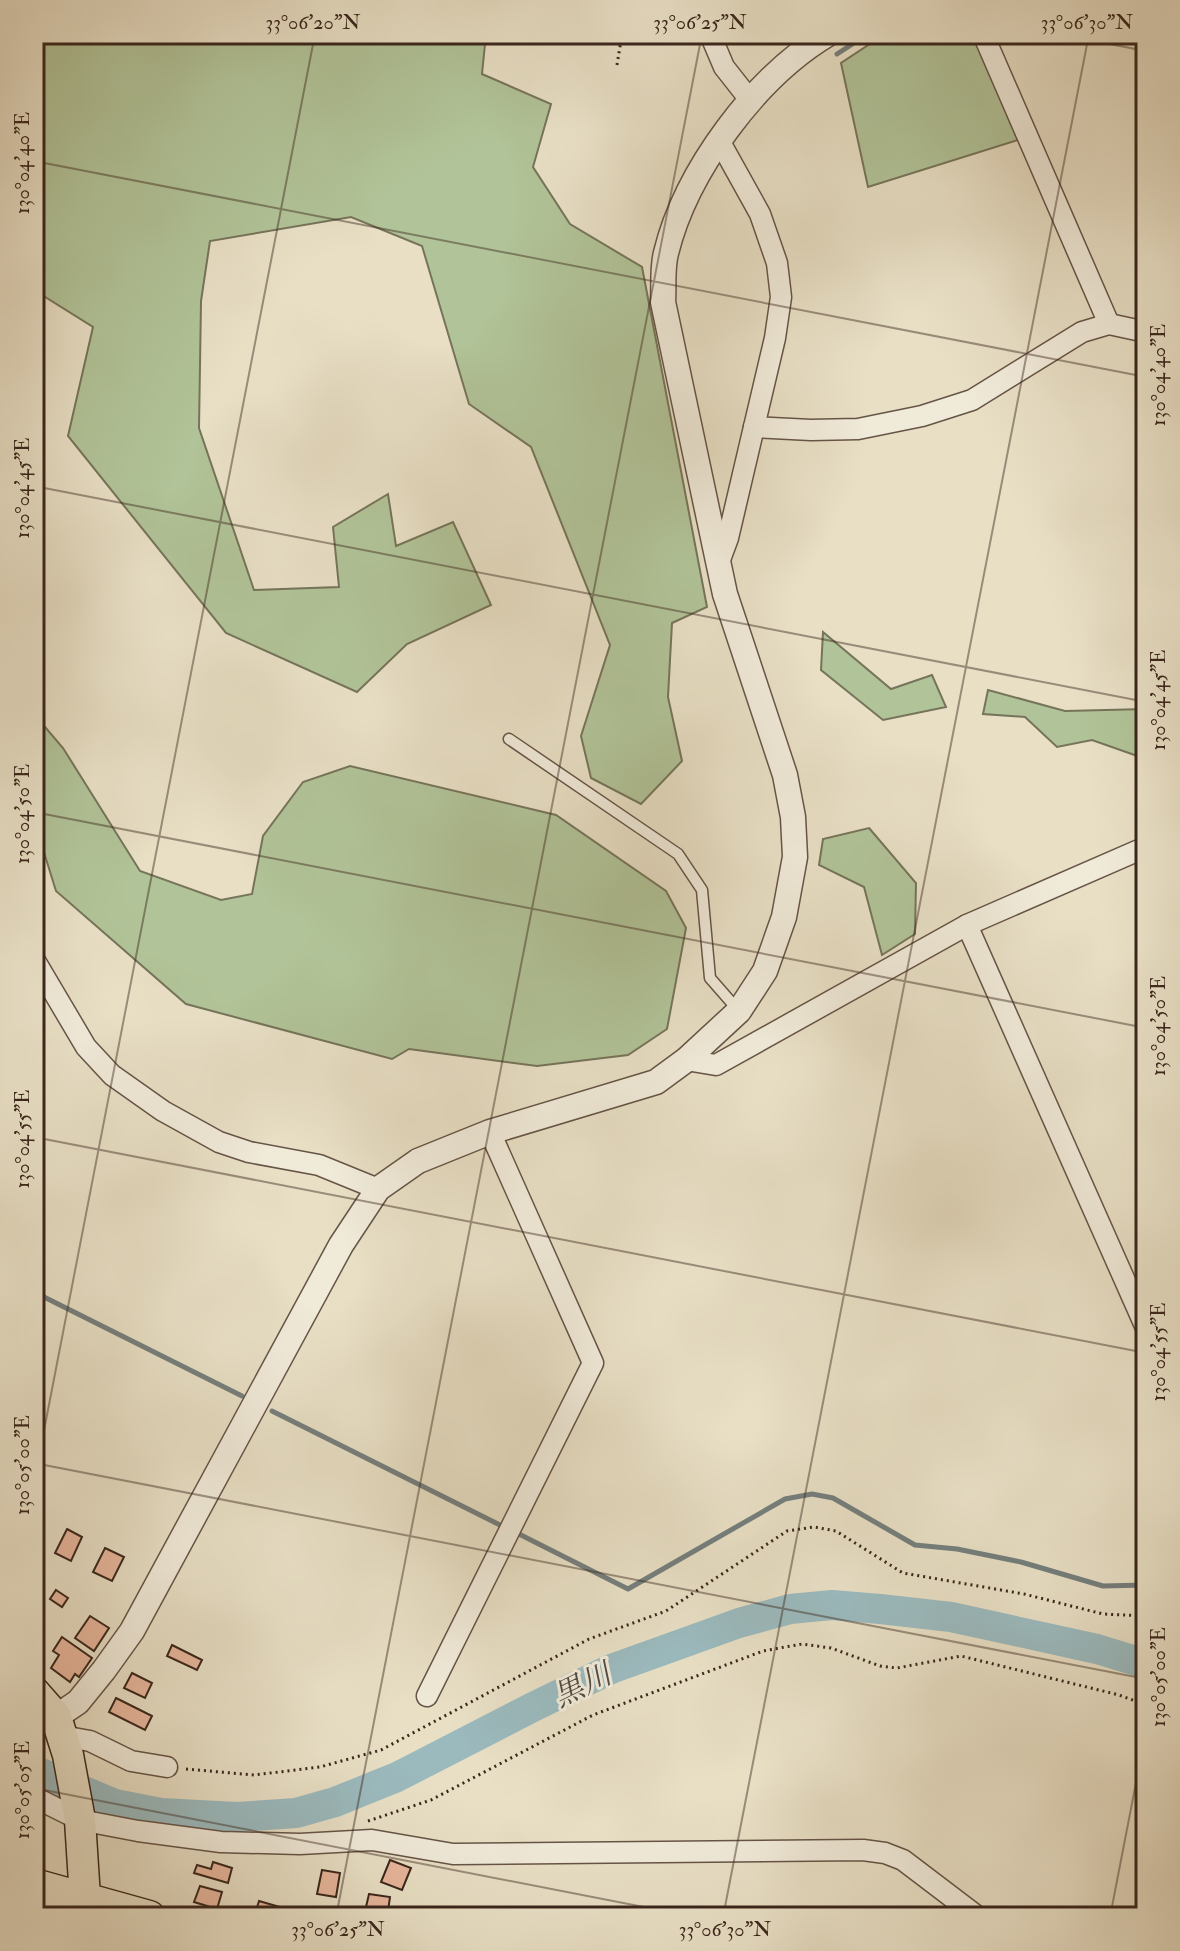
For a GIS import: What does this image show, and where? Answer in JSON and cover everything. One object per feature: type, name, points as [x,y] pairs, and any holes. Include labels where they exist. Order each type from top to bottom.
[{"type":"highway","points":[[34,1885],[75,1911]]},
{"type":"highway","points":[[34,1910],[149,1917]]},
{"type":"main road","points":[[34,1692],[62,1736],[79,1814],[75,1911]]},
{"type":"street","points":[[710,34],[724,67],[750,100]]},
{"type":"street","points":[[167,1767],[131,1761],[90,1741],[62,1736],[78,1702],[132,1631],[333,1259],[378,1189],[418,1161],[490,1132],[656,1082],[686,1060],[739,1011],[765,971],[784,917],[795,857],[793,817],[785,775],[718,565],[663,302],[665,256],[679,211],[703,166],[750,100],[805,48],[828,34]]},
{"type":"street","points":[[983,34],[1109,324]]},
{"type":"street","points":[[718,565],[728,538],[775,338],[781,297],[777,263],[760,214],[720,142]]},
{"type":"street","points":[[754,427],[858,429],[922,416],[972,400],[1082,332],[1109,324],[1146,332]]},
{"type":"street","points":[[686,1060],[716,1065],[967,925],[1146,847]]},
{"type":"street","points":[[967,925],[1146,1328]]},
{"type":"street","points":[[34,959],[86,1047],[112,1075],[163,1111],[219,1142],[249,1152],[319,1165],[378,1189]]},
{"type":"street","points":[[427,1696],[593,1363],[490,1132]]},
{"type":"street","points":[[34,1797],[138,1831],[221,1842],[300,1844],[372,1840],[453,1854],[874,1851],[903,1860],[978,1917]]},
{"type":"lane","points":[[509,739],[678,854],[702,890],[710,978],[739,1011]]},
{"type":"path","points":[[617,65],[622,34]]},
{"type":"path","points":[[167,1767],[254,1775],[320,1767],[381,1750],[589,1639],[666,1611],[787,1531],[814,1527],[836,1531],[903,1573],[1024,1594],[1103,1614],[1146,1616]]},
{"type":"path","points":[[358,1824],[431,1800],[593,1715],[763,1651],[802,1644],[831,1648],[880,1666],[897,1668],[961,1656],[1119,1695],[1146,1705]]},
{"type":"green space","points":[[34,34],[486,34],[482,74],[551,104],[533,167],[570,224],[642,267],[707,607],[672,623],[668,697],[682,761],[641,804],[591,778],[581,736],[610,645],[531,447],[469,404],[422,246],[351,217],[210,241],[201,301],[199,428],[254,590],[339,587],[333,527],[388,494],[396,546],[453,522],[491,605],[407,644],[357,692],[226,633],[68,436],[93,327],[34,290]]},
{"type":"green space","points":[[885,34],[975,34],[1018,140],[868,187],[841,63]]},
{"type":"green space","points":[[823,632],[891,689],[932,675],[946,707],[883,720],[821,670]]},
{"type":"green space","points":[[988,690],[1065,711],[1146,709],[1146,759],[1092,740],[1057,747],[1025,717],[983,714]]},
{"type":"green space","points":[[34,714],[63,748],[140,871],[221,900],[252,894],[263,836],[303,782],[350,766],[556,815],[666,891],[686,928],[667,1029],[628,1055],[537,1066],[409,1049],[392,1059],[186,1004],[56,891],[42,846],[34,837]]},
{"type":"green space","points":[[869,828],[916,883],[915,934],[882,955],[864,887],[819,865],[823,839]]},
{"type":"building","points":[[67,1529],[82,1537],[71,1561],[55,1553]]},
{"type":"building","points":[[105,1548],[124,1557],[112,1581],[93,1572]]},
{"type":"building","points":[[56,1590],[68,1598],[62,1607],[50,1599]]},
{"type":"building","points":[[90,1616],[109,1628],[94,1651],[75,1638]]},
{"type":"building","points":[[62,1637],[92,1658],[79,1677],[75,1674],[70,1682],[51,1668],[59,1655],[53,1651]]},
{"type":"building","points":[[172,1645],[202,1660],[197,1670],[167,1656]]},
{"type":"building","points":[[132,1673],[152,1683],[145,1698],[124,1688]]},
{"type":"building","points":[[116,1698],[152,1716],[145,1730],[109,1712]]},
{"type":"building","points":[[390,1860],[411,1868],[402,1890],[381,1882]]},
{"type":"building","points":[[213,1862],[232,1868],[228,1883],[194,1873],[197,1865],[211,1869]]},
{"type":"building","points":[[322,1870],[340,1873],[336,1897],[317,1894]]},
{"type":"building","points":[[200,1886],[222,1892],[217,1909],[194,1902]]},
{"type":"building","points":[[369,1894],[390,1897],[388,1911],[366,1907]]},
{"type":"building","points":[[259,1901],[290,1910],[287,1917],[254,1917]]},
{"type":"building","points":[[304,1909],[323,1915],[301,1917]]},
{"type":"waterway","points":[[837,54],[868,34]]},
{"type":"waterway","points":[[34,1292],[242,1396]]},
{"type":"waterway","points":[[272,1411],[504,1527]]},
{"type":"waterway","points":[[513,1531],[628,1589],[785,1499],[812,1494],[833,1498],[915,1545],[957,1549],[1021,1562],[1103,1586],[1146,1585]]},
{"type":"waterway","name":"黒川","points":[[34,1770],[115,1804],[161,1813],[237,1817],[296,1813],[335,1802],[397,1777],[611,1669],[739,1623],[790,1609],[832,1605],[951,1617],[1097,1649],[1146,1664]]}]
